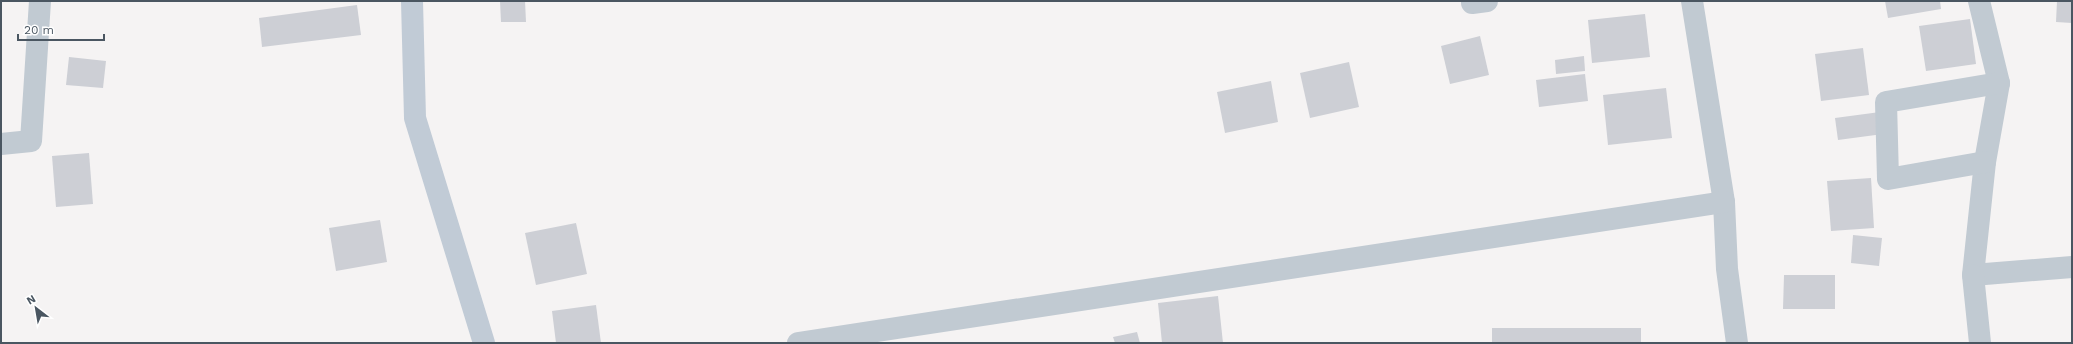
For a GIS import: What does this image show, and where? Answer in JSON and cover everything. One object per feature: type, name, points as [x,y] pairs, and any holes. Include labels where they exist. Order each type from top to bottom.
[{"type":"street","points":[[1,144],[31,141],[40,1]]},
{"type":"street","points":[[412,1],[415,118],[484,343]]},
{"type":"street","points":[[1472,1],[1472,3],[1487,1]]},
{"type":"street","points":[[1692,1],[1724,202],[1727,269],[1737,343]]},
{"type":"street","points":[[1979,1],[1999,83],[1985,162],[1973,275],[1980,343]]},
{"type":"street","points":[[1985,162],[1888,179],[1886,102],[1999,83]]},
{"type":"street","points":[[798,343],[1724,202]]},
{"type":"street","points":[[1973,275],[2072,267]]},
{"type":"building","points":[[500,1],[525,1],[526,22],[501,22]]},
{"type":"building","points":[[1885,1],[1940,1],[1941,9],[1888,18]]},
{"type":"building","points":[[2057,1],[2072,1],[2072,23],[2056,22]]},
{"type":"building","points":[[357,5],[361,35],[262,47],[259,18]]},
{"type":"building","points":[[1645,14],[1650,57],[1592,63],[1588,20]]},
{"type":"building","points":[[1970,19],[1976,64],[1926,71],[1919,26]]},
{"type":"building","points":[[1480,36],[1489,75],[1450,84],[1441,46]]},
{"type":"building","points":[[1863,48],[1869,95],[1821,101],[1815,54]]},
{"type":"building","points":[[1584,56],[1585,71],[1556,74],[1555,60]]},
{"type":"building","points":[[69,57],[106,61],[103,88],[66,85]]},
{"type":"building","points":[[1349,62],[1359,107],[1310,118],[1300,73]]},
{"type":"building","points":[[1585,74],[1588,101],[1539,107],[1536,80]]},
{"type":"building","points":[[1271,81],[1278,122],[1225,133],[1217,92]]},
{"type":"building","points":[[1666,88],[1672,138],[1608,145],[1603,95]]},
{"type":"building","points":[[1880,112],[1883,134],[1838,140],[1835,118]]},
{"type":"building","points":[[89,153],[93,204],[56,207],[52,156]]},
{"type":"building","points":[[1871,178],[1874,228],[1831,231],[1827,181]]},
{"type":"building","points":[[380,220],[387,262],[336,271],[329,228]]},
{"type":"building","points":[[576,223],[587,274],[536,285],[525,233]]},
{"type":"building","points":[[1853,235],[1882,238],[1879,266],[1851,263]]},
{"type":"building","points":[[1784,275],[1835,275],[1835,309],[1783,309]]},
{"type":"building","points":[[1218,296],[1223,343],[1162,343],[1158,303]]},
{"type":"building","points":[[596,305],[601,343],[556,343],[552,311]]},
{"type":"building","points":[[1492,328],[1641,328],[1641,343],[1492,343]]},
{"type":"building","points":[[1137,332],[1140,343],[1115,343],[1113,337]]}]
